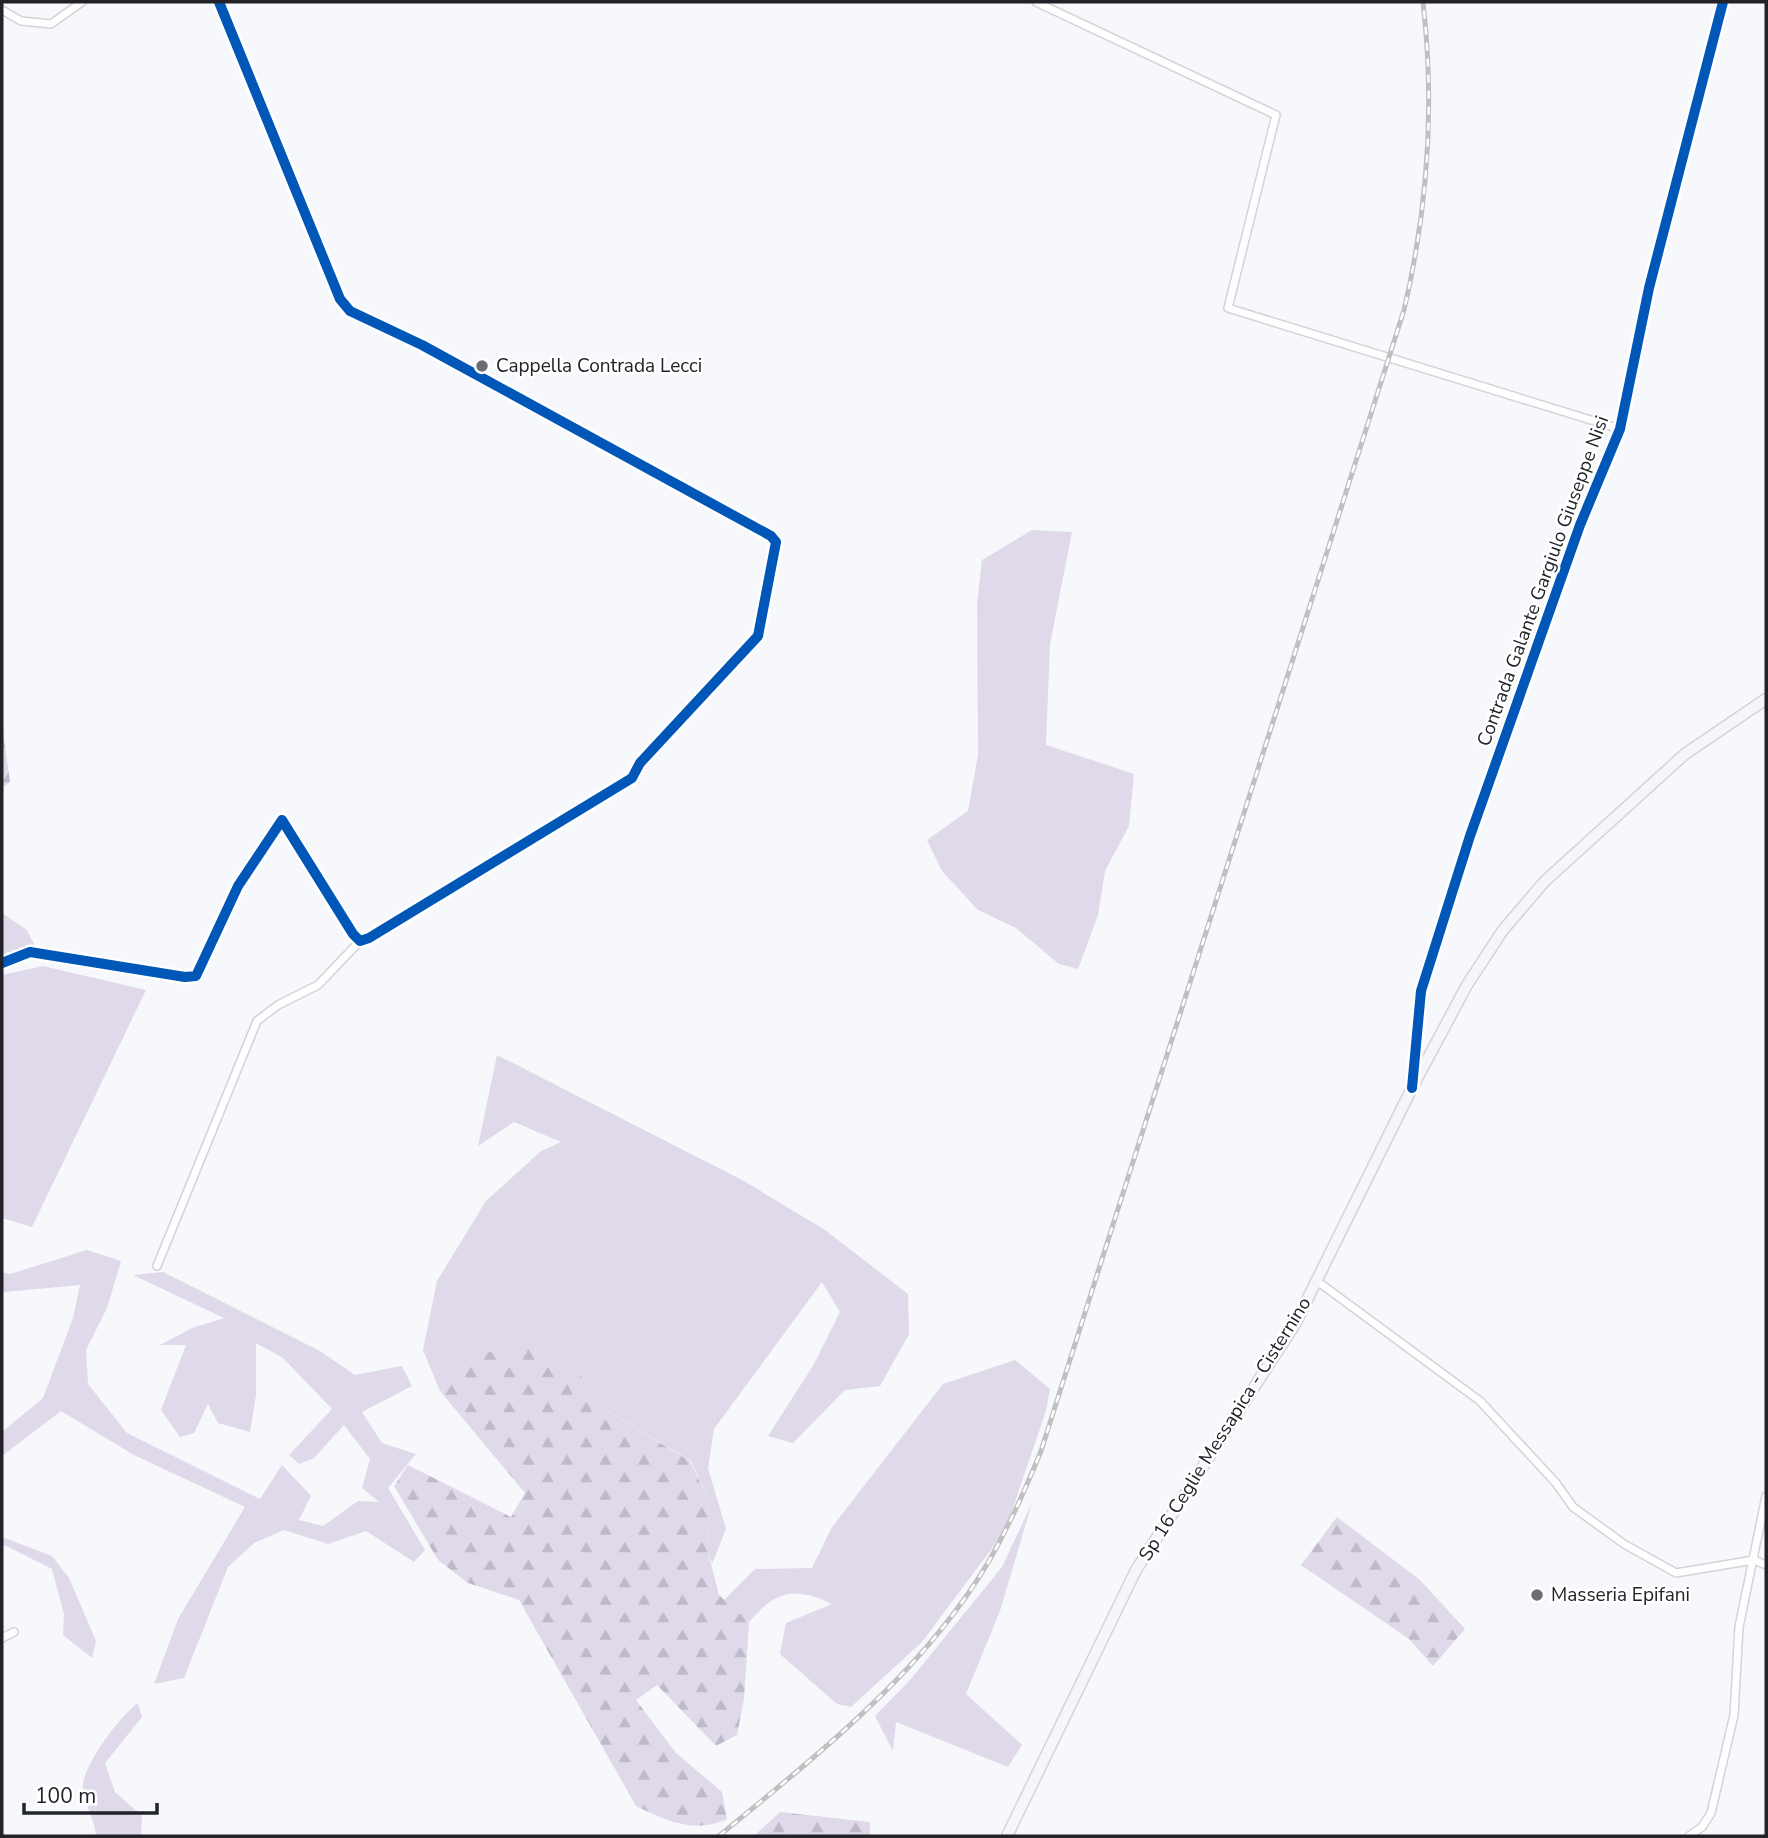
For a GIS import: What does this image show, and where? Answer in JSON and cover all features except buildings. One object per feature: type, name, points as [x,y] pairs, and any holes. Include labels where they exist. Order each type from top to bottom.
[{"type":"main road","name":"Sp 16 Ceglie Messapica - Cisternino","points":[[1007,1836],[1136,1570],[1295,1324],[1412,1088],[1467,985],[1503,930],[1545,881],[1685,754],[1766,699]]},
{"type":"street","points":[[2,10],[21,20],[51,24],[82,2]]},
{"type":"street","points":[[157,1266],[257,1021],[278,1005],[318,985],[360,941],[632,778],[640,763],[758,636],[776,542],[771,536],[422,345],[351,311],[340,299],[219,2]]},
{"type":"street","points":[[1036,2],[1276,115],[1228,308],[1620,429]]},
{"type":"street","name":"Contrada Galante Gargiulo Giuseppe Nisi","points":[[1412,1088],[1421,992],[1469,836],[1580,525],[1620,429],[1649,288],[1723,2]]},
{"type":"street","points":[[2,963],[30,952],[185,977],[196,976],[238,886],[282,820],[360,941]]},
{"type":"street","points":[[1317,1281],[1480,1401],[1556,1483],[1573,1507],[1624,1544],[1676,1573],[1754,1560],[1766,1565]]},
{"type":"street","points":[[1689,1836],[1702,1827],[1711,1813],[1734,1715],[1739,1626],[1766,1496]]},
{"type":"street","points":[[2,1638],[14,1632]]},
{"type":"green space","points":[[1032,530],[1072,532],[1050,644],[1046,745],[1134,774],[1129,826],[1105,871],[1098,915],[1078,969],[1059,964],[1016,928],[978,910],[942,871],[927,840],[968,811],[978,755],[977,603],[982,560]]},
{"type":"green space","points":[[2,724],[10,782],[2,788]]},
{"type":"green space","points":[[2,913],[27,930],[34,944],[2,957]]},
{"type":"green space","points":[[43,966],[146,990],[32,1227],[2,1218],[2,975]]},
{"type":"green space","points":[[497,1055],[744,1181],[825,1230],[908,1294],[909,1334],[880,1386],[845,1390],[793,1443],[768,1436],[814,1364],[840,1312],[822,1282],[714,1429],[708,1468],[726,1529],[712,1564],[707,1548],[709,1500],[691,1461],[579,1394],[464,1360],[440,1391],[423,1350],[437,1281],[486,1201],[541,1151],[561,1142],[514,1122],[478,1146]]},
{"type":"green space","points":[[87,1250],[121,1261],[107,1308],[86,1350],[88,1384],[127,1433],[260,1499],[282,1465],[311,1496],[299,1520],[323,1526],[358,1501],[379,1502],[362,1488],[370,1459],[344,1425],[314,1458],[299,1464],[289,1455],[332,1409],[283,1358],[256,1343],[256,1395],[250,1432],[218,1423],[208,1404],[194,1433],[180,1437],[161,1410],[186,1345],[160,1345],[192,1328],[224,1318],[133,1275],[163,1272],[320,1351],[355,1375],[402,1366],[412,1386],[362,1412],[382,1443],[416,1454],[388,1488],[425,1550],[414,1562],[366,1531],[328,1544],[284,1530],[254,1543],[228,1567],[184,1678],[154,1684],[178,1619],[245,1507],[134,1455],[61,1411],[2,1456],[2,1432],[43,1398],[73,1318],[80,1285],[5,1292],[2,1291],[2,1272],[10,1274]]},
{"type":"green space","points":[[523,1341],[582,1376],[579,1394],[690,1461],[709,1500],[707,1548],[719,1595],[749,1622],[744,1699],[737,1735],[716,1746],[657,1685],[636,1700],[676,1753],[722,1792],[727,1819],[704,1825],[681,1824],[636,1806],[519,1600],[468,1583],[438,1560],[394,1486],[408,1465],[511,1517],[525,1493],[440,1391],[464,1360]]},
{"type":"green space","points":[[1015,1360],[1050,1389],[1046,1411],[1005,1531],[922,1642],[851,1707],[837,1704],[780,1654],[786,1623],[832,1604],[806,1595],[786,1595],[768,1604],[749,1622],[724,1600],[755,1569],[812,1568],[832,1527],[943,1384]]},
{"type":"green space","points":[[1032,1503],[1000,1611],[966,1694],[1022,1745],[1008,1767],[896,1722],[893,1751],[875,1716],[910,1680],[1002,1567]]},
{"type":"green space","points":[[1337,1517],[1420,1580],[1465,1629],[1433,1666],[1409,1639],[1301,1565]]},
{"type":"green space","points":[[2,1537],[52,1556],[69,1578],[96,1641],[92,1658],[63,1635],[64,1614],[52,1569],[2,1544]]},
{"type":"green space","points":[[138,1703],[142,1717],[105,1763],[115,1792],[142,1816],[141,1836],[96,1836],[84,1795],[84,1780],[103,1743]]},
{"type":"green space","points":[[780,1812],[870,1822],[870,1836],[754,1836]]},
{"type":"railway","points":[[719,1836],[830,1743],[866,1710],[933,1640],[989,1561],[1017,1507],[1041,1451],[1404,310],[1419,233],[1427,157],[1429,118],[1423,2]]},
{"type":"cycle path","points":[[2,963],[30,952],[185,977],[196,976],[238,886],[282,820],[353,934],[360,941],[369,938],[632,778],[640,763],[758,636],[776,542],[771,536],[422,345],[350,311],[340,299],[219,2]]},
{"type":"cycle path","points":[[1412,1088],[1421,991],[1470,836],[1580,525],[1620,429],[1649,288],[1723,2]]},
{"type":"place","name":"Cappella Contrada Lecci","points":[[482,366]]},
{"type":"place","name":"Masseria Epifani","points":[[1537,1595]]}]
